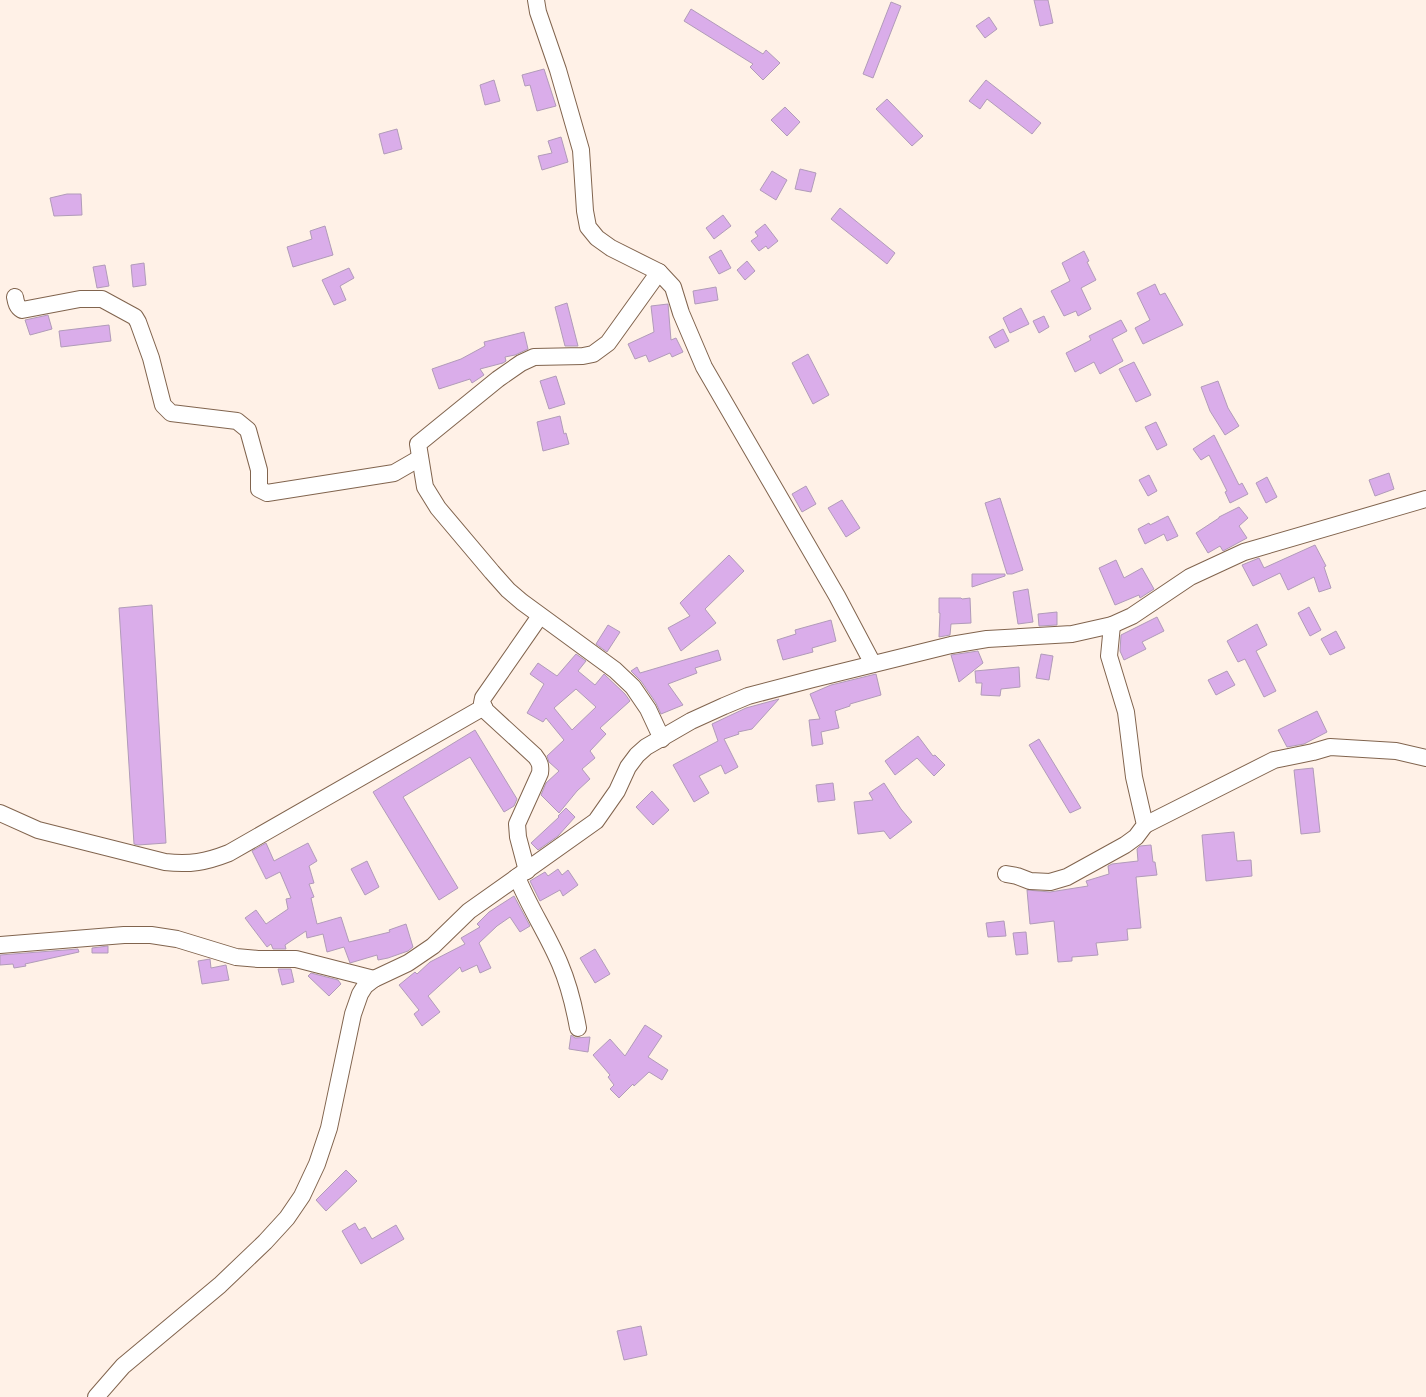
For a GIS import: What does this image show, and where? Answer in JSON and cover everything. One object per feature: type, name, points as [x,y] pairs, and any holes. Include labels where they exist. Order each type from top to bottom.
[{"type":"street","points":[[536,0],[580,150],[588,227],[597,238],[611,248],[659,272],[673,287],[681,313],[704,367],[837,596],[873,664]]},
{"type":"street","points":[[659,272],[608,343],[600,350],[584,356],[534,356],[498,379],[418,444],[425,488],[438,508],[508,590],[540,616],[615,670],[633,687],[648,709],[662,739]]},
{"type":"street","points":[[15,297],[16,304],[22,310],[80,299],[102,299],[135,317],[150,358],[163,405],[171,414],[237,421],[248,430],[258,470],[259,489],[267,493],[394,473],[420,458]]},
{"type":"street","points":[[96,1397],[122,1366],[220,1285],[288,1218],[302,1196],[317,1164],[329,1128],[353,1014],[365,986],[374,979],[408,963],[433,946],[469,911],[596,821],[617,791],[628,767],[646,747],[691,721],[748,696],[951,645],[987,639],[1072,634],[1112,626],[1132,616],[1190,577],[1244,552],[1426,499]]},
{"type":"street","points":[[540,616],[483,698],[484,707],[536,756],[541,767],[540,774],[517,824],[522,874],[532,911],[559,962],[570,990],[578,1028]]},
{"type":"street","points":[[1112,626],[1109,656],[1126,712],[1134,777],[1145,825]]},
{"type":"street","points":[[0,813],[38,830],[165,862],[195,864],[229,853],[484,707]]},
{"type":"street","points":[[1006,874],[1030,881],[1050,882],[1067,878],[1125,845],[1136,837],[1145,825],[1274,760],[1330,747],[1396,751],[1426,758]]},
{"type":"street","points":[[0,945],[124,935],[151,936],[177,940],[236,957],[258,959],[296,958],[374,979]]},
{"type":"building","points":[[1034,0],[1048,0],[1053,23],[1040,26]]},
{"type":"building","points":[[891,2],[901,6],[873,78],[863,74]]},
{"type":"building","points":[[691,9],[763,54],[766,50],[780,63],[763,80],[750,67],[753,64],[684,21]]},
{"type":"building","points":[[989,17],[997,29],[985,38],[976,26]]},
{"type":"building","points":[[544,69],[556,106],[537,111],[530,85],[525,86],[522,75]]},
{"type":"building","points":[[494,80],[500,101],[485,105],[480,85]]},
{"type":"building","points":[[986,80],[1041,123],[1032,134],[987,99],[980,109],[969,101]]},
{"type":"building","points":[[887,99],[923,136],[912,146],[876,109]]},
{"type":"building","points":[[785,107],[800,122],[787,136],[771,120]]},
{"type":"building","points":[[397,129],[402,149],[384,154],[379,134]]},
{"type":"building","points":[[561,137],[568,162],[542,170],[538,156],[552,153],[548,141]]},
{"type":"building","points":[[800,169],[816,173],[811,192],[795,189]]},
{"type":"building","points":[[772,171],[787,180],[776,200],[760,190]]},
{"type":"building","points":[[67,194],[81,194],[82,215],[54,216],[50,198]]},
{"type":"building","points":[[840,208],[895,253],[887,264],[831,219]]},
{"type":"building","points":[[723,215],[731,226],[714,239],[706,228]]},
{"type":"building","points":[[765,224],[778,241],[768,249],[766,246],[759,251],[751,241],[758,236],[755,232]]},
{"type":"building","points":[[325,226],[333,255],[293,267],[287,247],[312,239],[310,231]]},
{"type":"building","points":[[721,250],[731,268],[719,274],[709,257]]},
{"type":"building","points":[[1084,251],[1096,280],[1081,288],[1091,309],[1078,316],[1076,311],[1064,316],[1051,291],[1070,281],[1062,263]]},
{"type":"building","points":[[747,261],[755,271],[745,280],[737,270]]},
{"type":"building","points":[[144,263],[146,285],[133,287],[131,265]]},
{"type":"building","points":[[105,265],[109,286],[97,288],[93,267]]},
{"type":"building","points":[[349,268],[354,278],[340,286],[346,300],[334,305],[322,280]]},
{"type":"building","points":[[1155,284],[1160,295],[1165,293],[1183,325],[1143,344],[1135,328],[1150,320],[1137,293]]},
{"type":"building","points":[[716,287],[718,300],[695,304],[693,291]]},
{"type":"building","points":[[567,303],[578,346],[565,346],[555,307]]},
{"type":"building","points":[[668,304],[671,340],[676,338],[683,352],[672,357],[670,353],[649,362],[646,355],[635,359],[628,344],[654,332],[651,306]]},
{"type":"building","points":[[1021,308],[1029,324],[1010,333],[1003,318]]},
{"type":"building","points":[[48,315],[52,329],[30,335],[25,320]]},
{"type":"building","points":[[1044,316],[1049,327],[1039,333],[1033,321]]},
{"type":"building","points":[[1121,320],[1127,331],[1112,339],[1123,361],[1100,374],[1094,362],[1075,372],[1066,353],[1091,340],[1089,336]]},
{"type":"building","points":[[109,325],[111,341],[61,347],[59,331]]},
{"type":"building","points":[[1003,329],[1009,341],[995,348],[989,337]]},
{"type":"building","points":[[524,332],[528,349],[505,357],[506,361],[503,363],[480,369],[484,375],[472,383],[470,379],[439,389],[432,369],[461,359],[485,346],[484,342]]},
{"type":"building","points":[[808,354],[829,395],[813,404],[792,363]]},
{"type":"building","points":[[1134,362],[1151,395],[1136,402],[1119,369]]},
{"type":"building","points":[[556,376],[565,404],[549,409],[540,381]]},
{"type":"building","points":[[1218,381],[1228,408],[1239,426],[1225,435],[1210,411],[1201,387]]},
{"type":"building","points":[[560,416],[564,434],[566,433],[569,444],[543,451],[537,422]]},
{"type":"building","points":[[1156,422],[1167,445],[1157,450],[1145,427]]},
{"type":"building","points":[[1214,435],[1239,485],[1242,483],[1248,494],[1230,503],[1225,492],[1227,491],[1209,455],[1201,460],[1193,449]]},
{"type":"building","points":[[1389,473],[1394,489],[1375,496],[1369,480]]},
{"type":"building","points":[[1149,475],[1157,491],[1148,496],[1139,480]]},
{"type":"building","points":[[1267,477],[1277,497],[1266,503],[1256,483]]},
{"type":"building","points":[[806,486],[816,504],[802,512],[792,494]]},
{"type":"building","points":[[1000,498],[1023,570],[1012,574],[1007,574],[985,503]]},
{"type":"building","points":[[842,500],[860,528],[846,537],[828,508]]},
{"type":"building","points":[[1239,507],[1248,518],[1239,526],[1247,538],[1223,551],[1220,546],[1208,553],[1196,533],[1219,517]]},
{"type":"building","points":[[1168,516],[1178,536],[1167,541],[1164,534],[1145,544],[1138,529]]},
{"type":"building","points":[[1315,545],[1326,566],[1324,567],[1331,588],[1319,592],[1314,577],[1288,590],[1280,573],[1253,586],[1242,565],[1259,558],[1264,568]]},
{"type":"building","points":[[729,555],[744,571],[705,609],[716,623],[681,651],[668,628],[690,616],[680,603]]},
{"type":"building","points":[[1116,560],[1124,578],[1142,568],[1154,589],[1140,598],[1139,595],[1115,605],[1099,568]]},
{"type":"building","points":[[972,574],[1005,574],[1005,576],[972,587]]},
{"type":"building","points":[[1028,589],[1033,622],[1018,624],[1013,592]]},
{"type":"building","points":[[939,598],[970,598],[971,623],[951,624],[950,635],[939,637]]},
{"type":"building","points":[[152,605],[166,843],[138,845],[134,844],[119,608]]},
{"type":"building","points":[[1309,607],[1321,630],[1310,636],[1298,613]]},
{"type":"building","points":[[1057,612],[1057,625],[1039,626],[1038,614]]},
{"type":"building","points":[[1157,617],[1164,631],[1142,642],[1146,649],[1124,660],[1120,651],[1121,635]]},
{"type":"building","points":[[831,620],[836,641],[812,648],[813,652],[783,660],[777,640],[796,634],[795,630]]},
{"type":"building","points":[[1257,624],[1267,645],[1256,651],[1276,691],[1264,697],[1245,659],[1238,662],[1227,641]]},
{"type":"building","points":[[608,625],[620,632],[607,652],[596,644]]},
{"type":"building","points":[[1336,631],[1345,648],[1330,655],[1321,639]]},
{"type":"building","points":[[718,650],[721,660],[695,668],[697,673],[668,684],[683,705],[661,714],[641,681],[631,671],[637,667],[640,673]]},
{"type":"building","points":[[978,651],[983,663],[959,682],[951,655]]},
{"type":"building","points":[[576,654],[586,661],[578,671],[595,685],[604,674],[630,701],[600,728],[606,734],[590,751],[595,758],[582,769],[590,779],[577,791],[559,813],[541,795],[546,783],[559,771],[549,762],[547,756],[564,740],[546,718],[543,722],[527,713],[544,684],[530,674],[538,663],[557,676]],"holes":[[[576,689],[596,707],[572,730],[554,708]]]},
{"type":"building","points":[[1041,654],[1053,656],[1049,680],[1036,678]]},
{"type":"building","points":[[1019,667],[1020,687],[1001,689],[1000,696],[981,695],[982,683],[976,683],[975,671]]},
{"type":"building","points":[[1227,671],[1235,685],[1216,695],[1208,680]]},
{"type":"building","points":[[876,674],[881,695],[850,704],[850,706],[835,711],[839,728],[821,732],[823,744],[812,746],[809,720],[820,719],[810,694],[831,685]]},
{"type":"building","points":[[779,699],[752,729],[738,732],[739,734],[724,739],[738,767],[725,774],[721,765],[699,776],[709,793],[694,802],[673,765],[718,741],[712,724],[746,708]]},
{"type":"building","points":[[1317,711],[1327,732],[1304,744],[1287,747],[1278,730]]},
{"type":"building","points":[[475,730],[517,799],[514,806],[504,812],[470,757],[403,797],[458,888],[439,900],[373,792]]},
{"type":"building","points":[[918,736],[933,756],[935,755],[945,765],[934,776],[917,758],[895,775],[885,761]]},
{"type":"building","points":[[1039,739],[1081,808],[1070,813],[1029,745]]},
{"type":"building","points":[[1313,768],[1320,832],[1301,834],[1294,770]]},
{"type":"building","points":[[833,783],[835,800],[818,802],[816,785]]},
{"type":"building","points":[[884,783],[912,822],[890,839],[884,831],[858,834],[854,802],[873,800],[869,793]]},
{"type":"building","points":[[652,791],[669,810],[653,825],[636,807]]},
{"type":"building","points":[[566,808],[575,817],[558,836],[538,850],[531,843]]},
{"type":"building","points":[[1234,832],[1237,861],[1251,860],[1252,876],[1206,881],[1202,835]]},
{"type":"building","points":[[266,843],[274,861],[308,843],[317,861],[309,866],[314,883],[309,884],[314,897],[311,898],[317,924],[341,917],[349,942],[390,932],[389,930],[406,924],[413,947],[408,951],[388,958],[378,960],[377,955],[350,963],[344,947],[327,952],[323,934],[307,938],[306,931],[285,945],[286,949],[273,949],[271,944],[267,947],[245,918],[256,910],[266,924],[288,909],[286,899],[291,898],[280,872],[266,879],[252,851]]},
{"type":"building","points":[[1151,845],[1157,875],[1136,877],[1141,928],[1127,929],[1128,940],[1096,943],[1098,955],[1072,957],[1072,961],[1058,962],[1054,921],[1030,924],[1027,890],[1050,892],[1088,886],[1086,881],[1109,874],[1108,866],[1112,864],[1138,861],[1137,849],[1140,846]]},
{"type":"building","points":[[367,861],[379,887],[365,895],[351,869]]},
{"type":"building","points":[[558,869],[562,875],[568,870],[578,885],[563,896],[560,890],[540,901],[530,881],[545,872],[548,876]]},
{"type":"building","points":[[514,896],[530,926],[520,932],[510,917],[497,926],[479,943],[491,968],[480,973],[477,965],[462,972],[460,967],[428,996],[440,1012],[422,1026],[414,1014],[419,1010],[399,985],[415,972],[417,974],[430,962],[465,944],[461,938],[480,927],[477,924],[489,912]]},
{"type":"building","points":[[1004,921],[1006,936],[988,937],[986,923]]},
{"type":"building","points":[[1026,932],[1028,954],[1016,955],[1013,933]]},
{"type":"building","points":[[108,946],[108,953],[92,953],[92,948]]},
{"type":"building","points":[[78,949],[79,952],[25,964],[26,966],[14,968],[13,964],[0,965],[0,955]]},
{"type":"building","points":[[595,949],[610,974],[595,983],[580,958]]},
{"type":"building","points":[[210,959],[211,968],[226,965],[229,980],[202,984],[198,961]]},
{"type":"building","points":[[278,969],[291,969],[294,982],[282,985]]},
{"type":"building","points":[[311,973],[338,980],[341,984],[329,996],[308,976]]},
{"type":"building","points":[[645,1025],[662,1036],[648,1057],[668,1070],[662,1080],[649,1072],[619,1098],[610,1089],[614,1085],[608,1077],[610,1075],[593,1055],[610,1039],[625,1056]]},
{"type":"building","points":[[571,1035],[575,1038],[590,1037],[588,1052],[569,1049]]},
{"type":"building","points":[[346,1170],[357,1181],[326,1211],[316,1200]]},
{"type":"building","points":[[355,1223],[359,1230],[365,1227],[372,1239],[396,1225],[404,1239],[361,1264],[342,1231]]},
{"type":"building","points":[[641,1326],[647,1355],[624,1360],[617,1331]]}]
